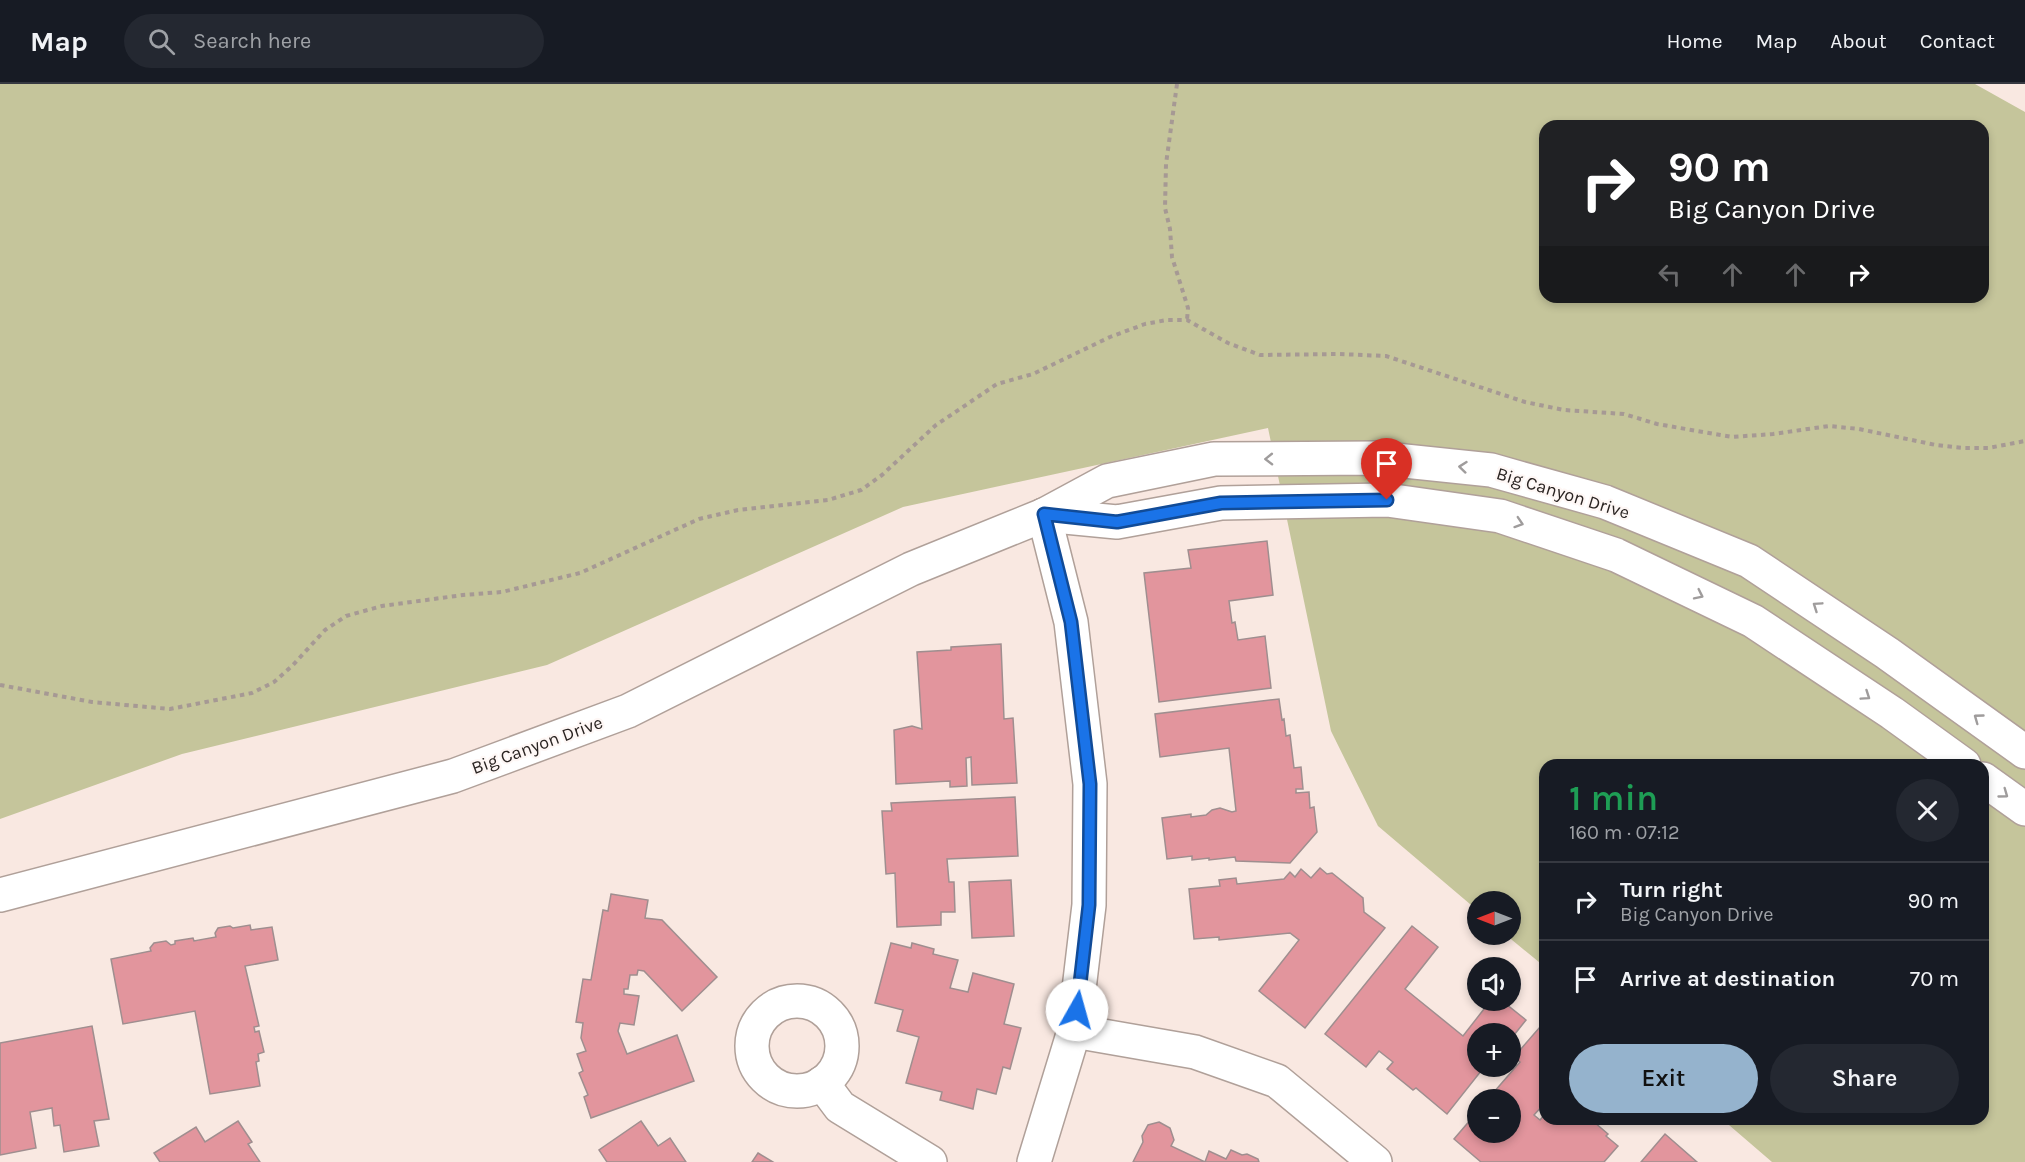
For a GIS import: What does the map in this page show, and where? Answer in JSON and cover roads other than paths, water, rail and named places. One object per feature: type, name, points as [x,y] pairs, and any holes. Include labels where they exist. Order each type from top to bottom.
[{"type":"street","name":"Big Canyon Drive","points":[[0,895],[453,776],[628,711],[911,569],[1044,514],[1107,481],[1214,459],[1376,458],[1491,470],[1605,502],[1749,561],[1887,653],[2025,752]]},
{"type":"street","name":"Big Canyon Drive","points":[[1044,514],[1117,522],[1221,503],[1387,500],[1500,516],[1616,555],[1753,621],[1892,713],[1956,759]]},
{"type":"street","points":[[1034,1162],[1074,1031],[1089,905],[1090,784],[1071,622],[1044,514]]},
{"type":"street","points":[[1989,782],[2025,809]]},
{"type":"street","points":[[1074,1031],[1195,1052],[1277,1081],[1346,1151],[1375,1162]]},
{"type":"street","points":[[822,1083],[840,1107],[930,1162]]}]
